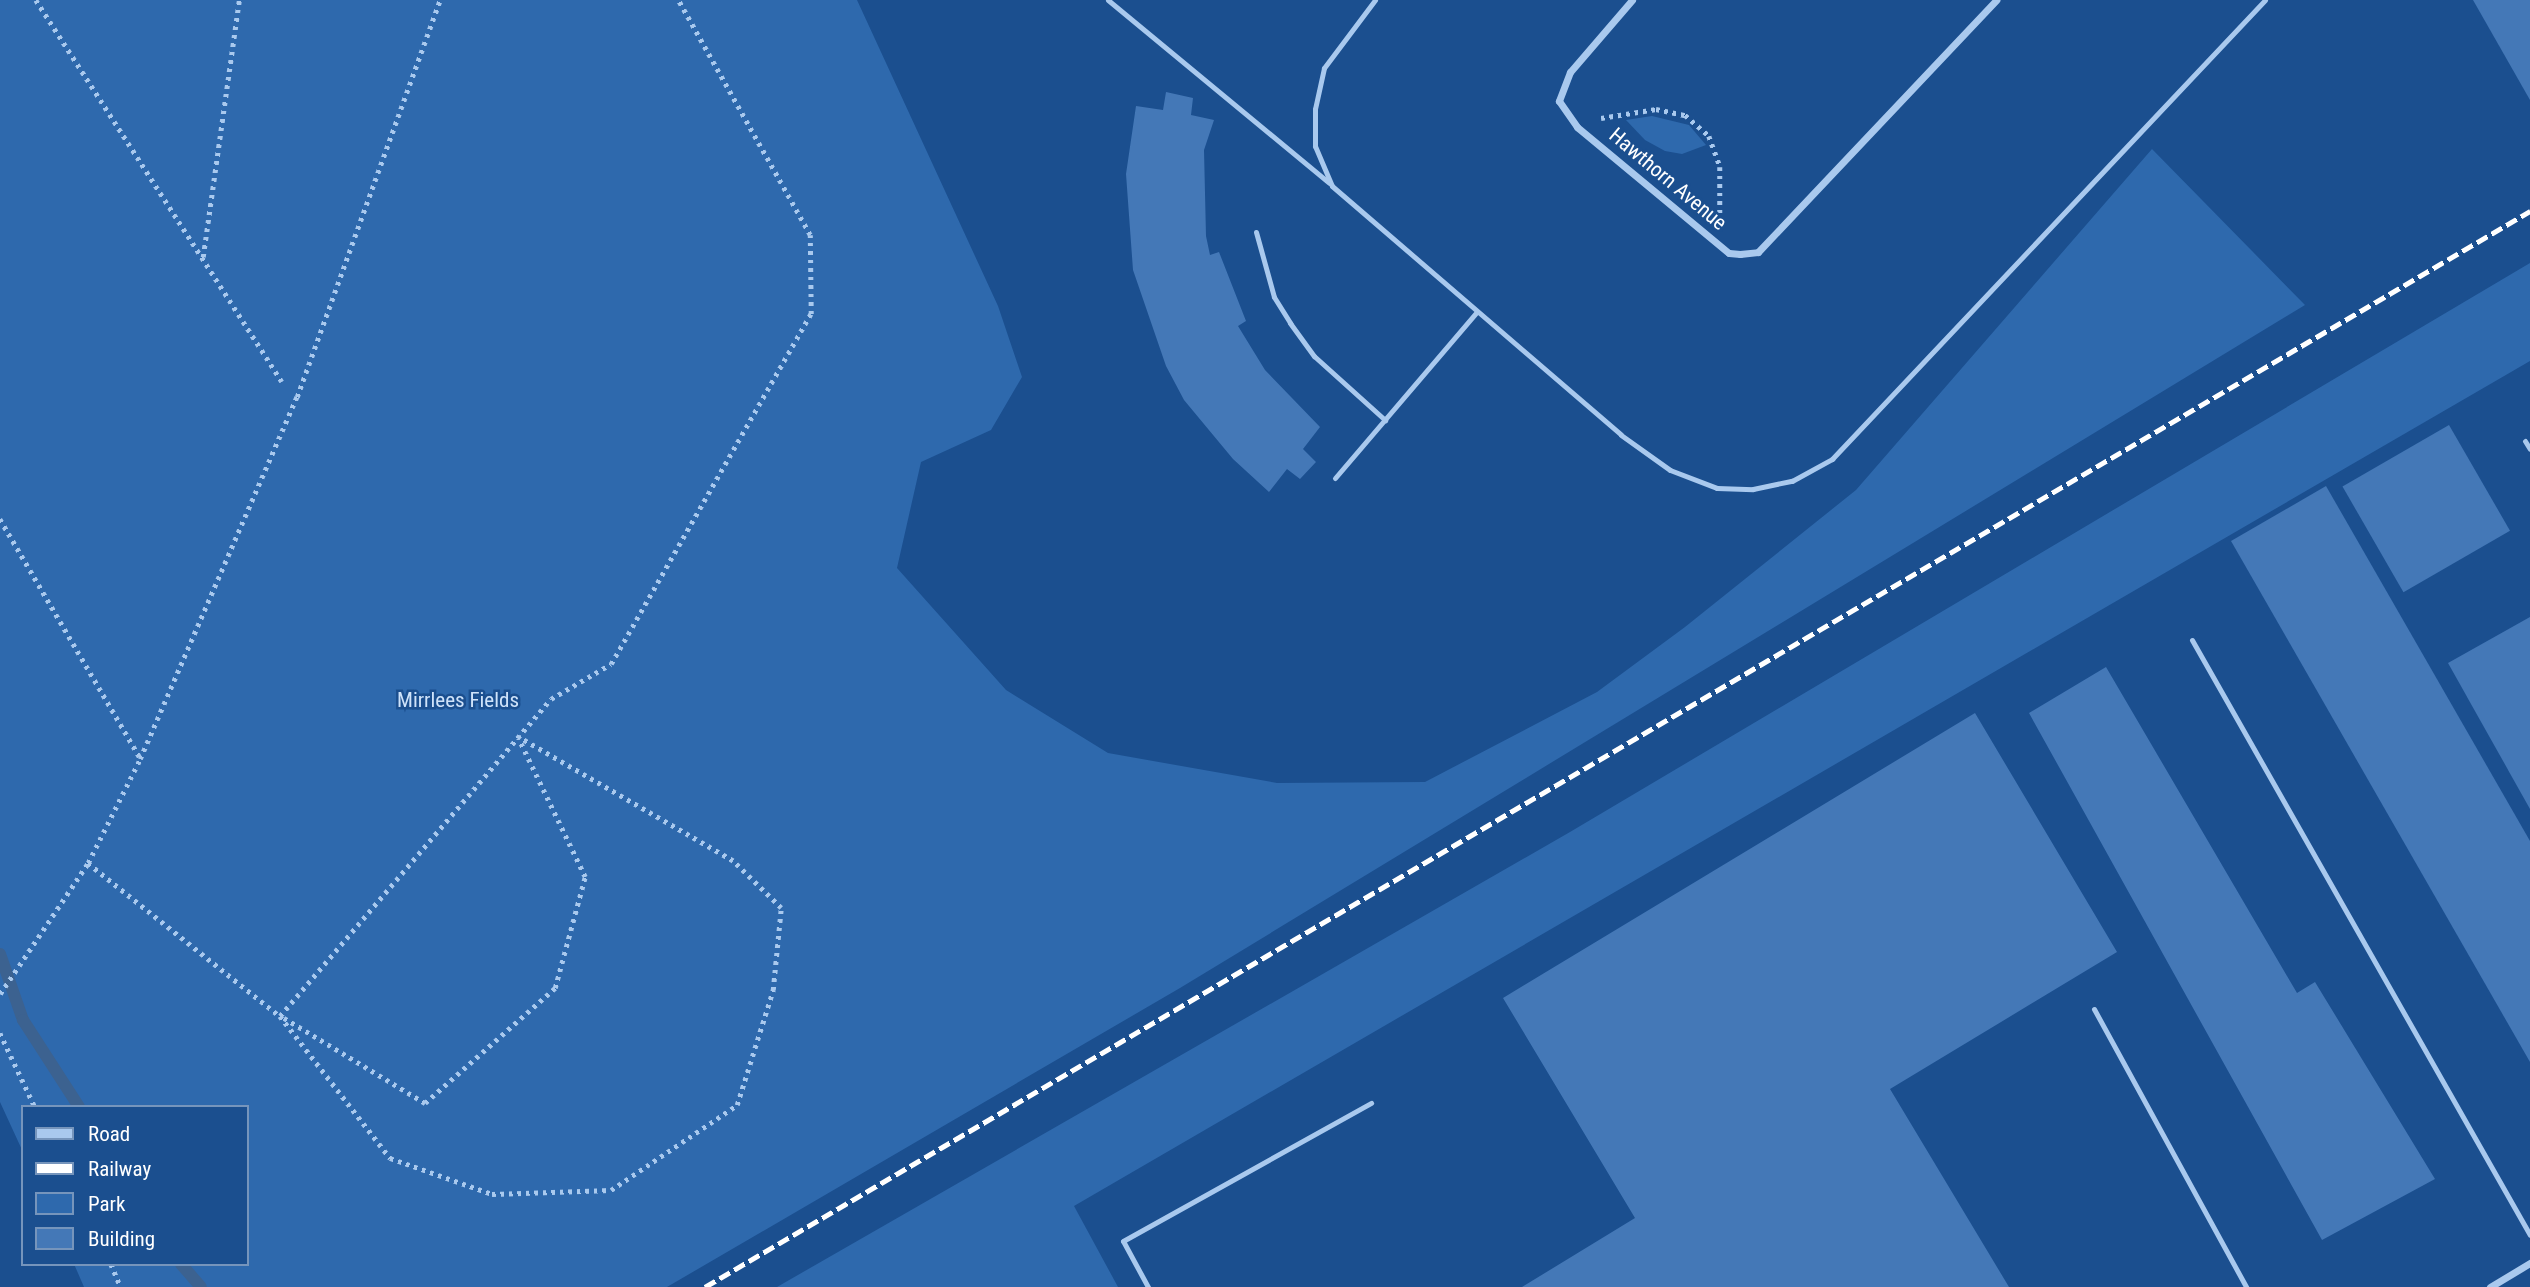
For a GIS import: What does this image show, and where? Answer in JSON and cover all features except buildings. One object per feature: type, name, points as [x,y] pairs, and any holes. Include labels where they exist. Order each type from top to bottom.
[{"type":"street","name":"Hawthorn Avenue","points":[[1632,0],[1562,88],[1559,102],[1577,127],[1729,253],[1758,251],[1996,0]]},
{"type":"street","points":[[2490,1287],[2530,1264]]},
{"type":"lane","points":[[1108,0],[1332,186],[1621,435],[1670,470],[1717,488],[1753,489],[1792,481],[1832,459],[2265,0]]},
{"type":"lane","points":[[1332,186],[1315,146],[1315,108],[1324,68],[1375,0]]},
{"type":"lane","points":[[1256,232],[1275,297],[1290,323],[1314,356],[1385,420]]},
{"type":"lane","points":[[1335,478],[1477,312]]},
{"type":"lane","points":[[2525,441],[2530,449]]},
{"type":"lane","points":[[2192,640],[2530,1235]]},
{"type":"lane","points":[[2094,1009],[2246,1287]]},
{"type":"lane","points":[[1148,1287],[1123,1241],[1371,1103]]},
{"type":"path","points":[[36,0],[282,381]]},
{"type":"path","points":[[202,258],[239,0]]},
{"type":"path","points":[[0,994],[88,863],[140,759],[297,397],[440,0]]},
{"type":"path","points":[[280,1016],[551,699],[611,664],[811,314],[810,235],[678,0]]},
{"type":"path","points":[[1577,127],[1619,112],[1656,109],[1685,116],[1701,129],[1709,136],[1720,167],[1723,207],[1712,239]]},
{"type":"path","points":[[0,519],[140,759]]},
{"type":"path","points":[[88,863],[280,1016],[425,1103],[555,988],[585,877],[518,737]]},
{"type":"path","points":[[280,1016],[390,1158],[492,1194],[611,1190],[737,1105],[773,990],[781,908],[733,861],[518,737]]},
{"type":"path","points":[[0,1033],[34,1105]]},
{"type":"path","points":[[111,1266],[121,1287]]},
{"type":"green space","name":"Mirrlees Fields","points":[[0,0],[857,0],[998,306],[1022,377],[991,430],[921,462],[897,568],[1006,690],[1108,753],[1277,783],[1425,782],[1597,692],[1685,627],[1856,490],[2152,149],[2305,305],[1180,988],[667,1287],[84,1287],[75,1266],[248,1266],[248,1105],[21,1105],[21,1148],[0,1102]]},
{"type":"green space","points":[[1652,116],[1689,125],[1706,145],[1682,154],[1665,151],[1645,140],[1626,120]]},
{"type":"green space","points":[[2530,263],[2530,361],[1074,1206],[1118,1287],[777,1287],[1570,832]]},
{"type":"waterway","points":[[0,954],[23,1020],[78,1105]]},
{"type":"waterway","points":[[183,1266],[201,1287]]},
{"type":"railway","points":[[705,1287],[2530,211]]}]
